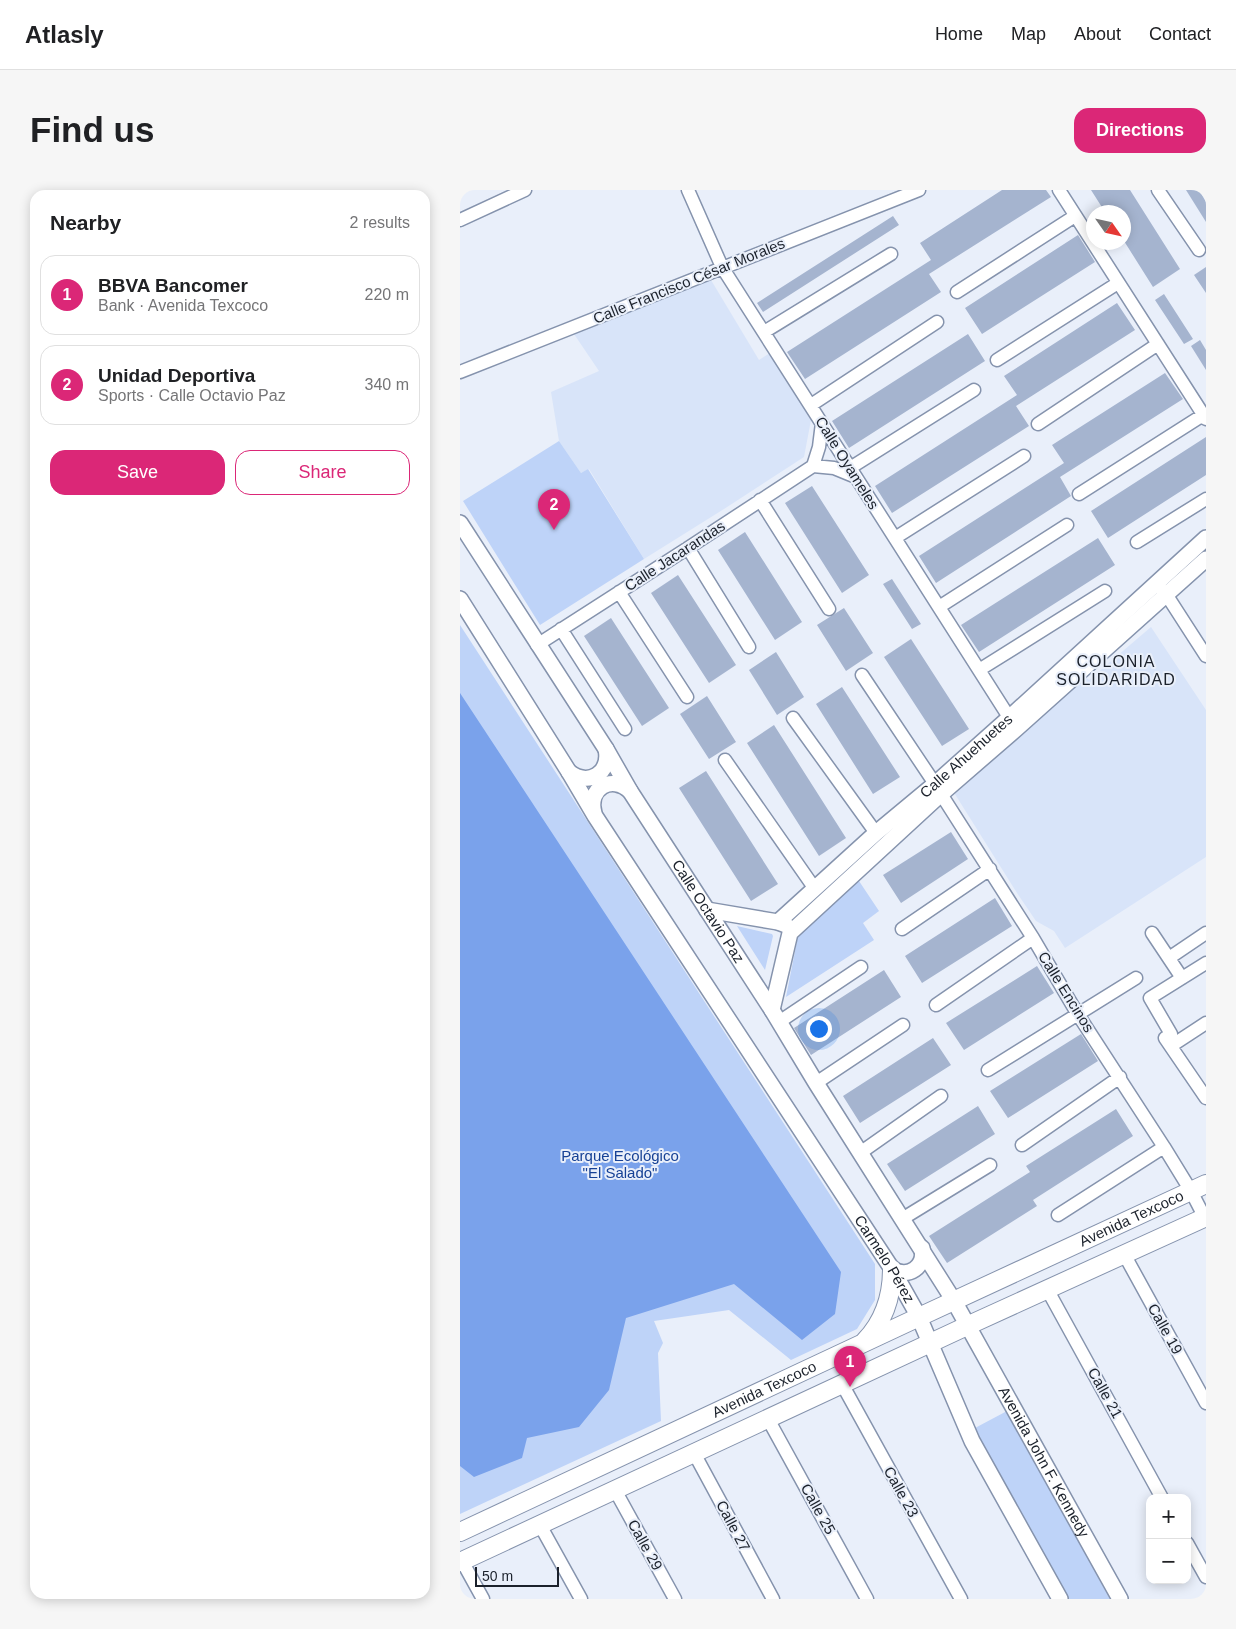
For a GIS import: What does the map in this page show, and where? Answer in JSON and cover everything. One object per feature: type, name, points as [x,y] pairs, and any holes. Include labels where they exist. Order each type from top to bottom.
[{"type":"main road","name":"Avenida Texcoco","points":[[460,1532],[1199,1188]]},
{"type":"main road","name":"Avenida Texcoco","points":[[461,1562],[969,1325],[1206,1218]]},
{"type":"main road","points":[[860,1345],[874,1330],[884,1313],[891,1291],[892,1269]]},
{"type":"street","points":[[460,220],[525,190]]},
{"type":"street","name":"Calle Oyameles","points":[[688,190],[722,267],[1013,724]]},
{"type":"street","name":"Calle Francisco César Morales","points":[[460,372],[919,190]]},
{"type":"street","points":[[1060,190],[1205,417],[1079,494]]},
{"type":"street","points":[[1158,190],[1199,250]]},
{"type":"street","points":[[958,292],[1075,216]]},
{"type":"street","points":[[764,332],[891,254]]},
{"type":"street","points":[[997,360],[1118,283]]},
{"type":"street","points":[[811,405],[937,322]]},
{"type":"street","points":[[1038,424],[1158,344]]},
{"type":"street","points":[[822,423],[820,446],[813,466],[834,468],[853,473],[974,390]]},
{"type":"street","points":[[895,538],[1024,456]]},
{"type":"street","name":"Calle Jacarandas","points":[[537,644],[813,466]]},
{"type":"street","points":[[1137,542],[1206,499]]},
{"type":"street","points":[[760,500],[829,609]]},
{"type":"street","name":"Calle Octavio Paz","points":[[460,523],[606,749],[630,791],[775,1016],[954,1301]]},
{"type":"street","points":[[939,607],[1067,525]]},
{"type":"street","name":"Calle Ahuehuetes","points":[[790,933],[938,789],[1013,724],[1161,589],[1206,538]]},
{"type":"street","points":[[688,548],[749,647]]},
{"type":"street","name":"Calle Ahuehuetes","points":[[1161,589],[1206,559]]},
{"type":"street","points":[[1161,589],[1206,656]]},
{"type":"street","points":[[979,670],[1105,591]]},
{"type":"street","points":[[619,592],[686,697]]},
{"type":"street","points":[[460,599],[595,816]]},
{"type":"street","points":[[561,629],[625,729]]},
{"type":"street","name":"Calle Encinos","points":[[862,675],[990,869],[1077,1013],[1164,1146],[1199,1188],[1206,1218]]},
{"type":"street","points":[[793,718],[876,834]]},
{"type":"street","points":[[569,772],[586,779],[598,774],[605,766],[607,760],[606,749]]},
{"type":"street","points":[[725,760],[814,889]]},
{"type":"street","points":[[595,816],[592,800],[601,787],[606,784],[617,783],[630,791]]},
{"type":"street","name":"Calle Ahuehuetes","points":[[778,922],[876,834],[938,789]]},
{"type":"street","name":"Carmelo Pérez","points":[[595,816],[892,1269],[919,1317],[930,1344]]},
{"type":"street","points":[[902,929],[990,869]]},
{"type":"street","points":[[707,910],[778,922],[788,926],[790,933],[775,1016]]},
{"type":"street","points":[[1152,933],[1182,978]]},
{"type":"street","points":[[1169,958],[1206,933]]},
{"type":"street","points":[[936,1005],[1033,938]]},
{"type":"street","points":[[1204,1092],[1165,1038],[1171,1034],[1150,998],[1206,963]]},
{"type":"street","points":[[775,1016],[861,967]]},
{"type":"street","points":[[988,1070],[1136,978]]},
{"type":"street","points":[[1171,1046],[1206,1023]]},
{"type":"street","points":[[816,1084],[903,1025]]},
{"type":"street","points":[[1022,1145],[1120,1077]]},
{"type":"street","points":[[860,1153],[941,1096]]},
{"type":"street","points":[[1058,1215],[1164,1146]]},
{"type":"street","points":[[902,1219],[990,1165]]},
{"type":"street","points":[[892,1269],[901,1273],[914,1270],[923,1258],[922,1248]]},
{"type":"street","name":"Calle 19","points":[[1124,1254],[1206,1403]]},
{"type":"street","name":"Calle 21","points":[[1047,1289],[1160,1494]]},
{"type":"street","points":[[954,1301],[969,1325]]},
{"type":"street","name":"Avenida John F. Kennedy","points":[[969,1325],[1120,1599]]},
{"type":"street","points":[[930,1344],[972,1441],[1060,1599]]},
{"type":"street","name":"Calle 23","points":[[842,1384],[961,1599]]},
{"type":"street","name":"Calle 25","points":[[768,1419],[867,1599]]},
{"type":"street","name":"Calle 27","points":[[694,1453],[773,1599]]},
{"type":"street","name":"Calle 29","points":[[615,1490],[675,1599]]},
{"type":"street","points":[[540,1525],[581,1599]]},
{"type":"street","points":[[1191,1550],[1206,1577]]},
{"type":"street","points":[[461,1562],[483,1599]]},
{"type":"shaded area","points":[[711,280],[759,360],[770,353],[811,420],[804,457],[644,559],[589,469],[581,473],[559,441],[551,392],[599,371],[574,334]]},
{"type":"shaded area","points":[[1151,627],[1206,710],[1206,857],[1065,948],[1054,931],[1036,921],[953,791],[1084,676],[1089,680]]},
{"type":"green space","points":[[559,441],[581,473],[588,469],[644,559],[540,625],[463,501]]},
{"type":"green space","name":"Parque Ecológico \"El Salado\"","points":[[460,625],[875,1264],[875,1300],[857,1329],[791,1360],[729,1310],[654,1321],[663,1343],[658,1353],[661,1421],[460,1514]]},
{"type":"green space","points":[[857,878],[879,911],[863,923],[874,940],[786,997],[799,931]]},
{"type":"green space","points":[[737,926],[772,934],[765,970]]},
{"type":"green space","points":[[1007,1411],[1110,1599],[1069,1599],[979,1440],[975,1428]]},
{"type":"water","name":"Parque Ecológico \"El Salado\"","points":[[460,693],[841,1272],[835,1314],[802,1340],[734,1284],[626,1318],[609,1390],[579,1427],[527,1438],[522,1458],[474,1477],[460,1466]]},
{"type":"building","points":[[1002,190],[1046,190],[1051,197],[929,274],[941,292],[805,379],[787,352],[931,260],[920,243]]},
{"type":"building","points":[[1091,190],[1130,190],[1180,269],[1153,287],[1130,250],[1131,205],[1101,205]]},
{"type":"building","points":[[1186,190],[1199,190],[1206,202],[1206,222]]},
{"type":"building","points":[[893,216],[899,225],[763,312],[757,303]]},
{"type":"building","points":[[1078,235],[1095,262],[982,334],[965,308]]},
{"type":"building","points":[[1206,267],[1206,293],[1194,275]]},
{"type":"building","points":[[1164,294],[1193,339],[1184,344],[1155,300]]},
{"type":"building","points":[[1117,303],[1135,330],[1016,406],[1029,426],[892,513],[875,486],[1017,395],[1004,376]]},
{"type":"building","points":[[968,334],[985,361],[849,448],[832,421]]},
{"type":"building","points":[[1200,340],[1206,350],[1206,370],[1191,346]]},
{"type":"building","points":[[1165,373],[1183,399],[1060,477],[1071,496],[936,583],[919,556],[1064,463],[1052,445]]},
{"type":"building","points":[[1206,437],[1206,475],[1108,538],[1091,511]]},
{"type":"building","points":[[812,486],[869,575],[842,593],[785,503]]},
{"type":"building","points":[[745,532],[802,622],[775,640],[718,550]]},
{"type":"building","points":[[1098,538],[1115,565],[979,652],[961,625]]},
{"type":"building","points":[[678,575],[736,665],[709,683],[651,593]]},
{"type":"building","points":[[892,579],[921,624],[912,629],[883,584]]},
{"type":"building","points":[[844,608],[873,653],[846,671],[817,625]]},
{"type":"building","points":[[611,618],[669,708],[642,726],[584,636]]},
{"type":"building","points":[[911,639],[969,729],[942,746],[884,657]]},
{"type":"building","points":[[776,652],[804,697],[777,715],[749,670]]},
{"type":"building","points":[[842,687],[900,777],[873,794],[816,704]]},
{"type":"building","points":[[707,696],[736,742],[709,759],[680,714]]},
{"type":"building","points":[[774,725],[846,838],[819,856],[747,743]]},
{"type":"building","points":[[706,771],[778,884],[751,901],[679,788]]},
{"type":"building","points":[[951,832],[968,859],[901,903],[883,875]]},
{"type":"building","points":[[995,898],[1012,926],[922,983],[905,956]]},
{"type":"building","points":[[1037,966],[1054,993],[964,1050],[946,1023]]},
{"type":"building","points":[[884,970],[901,997],[811,1055],[794,1028]]},
{"type":"building","points":[[1081,1034],[1098,1061],[1008,1118],[990,1091]]},
{"type":"building","points":[[933,1038],[951,1065],[860,1123],[843,1096]]},
{"type":"building","points":[[978,1106],[995,1134],[905,1191],[887,1164]]},
{"type":"building","points":[[1116,1109],[1133,1136],[1033,1200],[1037,1206],[947,1263],[929,1236],[1030,1172],[1026,1166]]},
{"type":"place","name":"Unidad Deportiva","points":[[554,530]]},
{"type":"place","name":"BBVA Bancomer","points":[[850,1387]]},
{"type":"district","name":"COLONIA SOLIDARIDAD","points":[[1116,670]]}]
